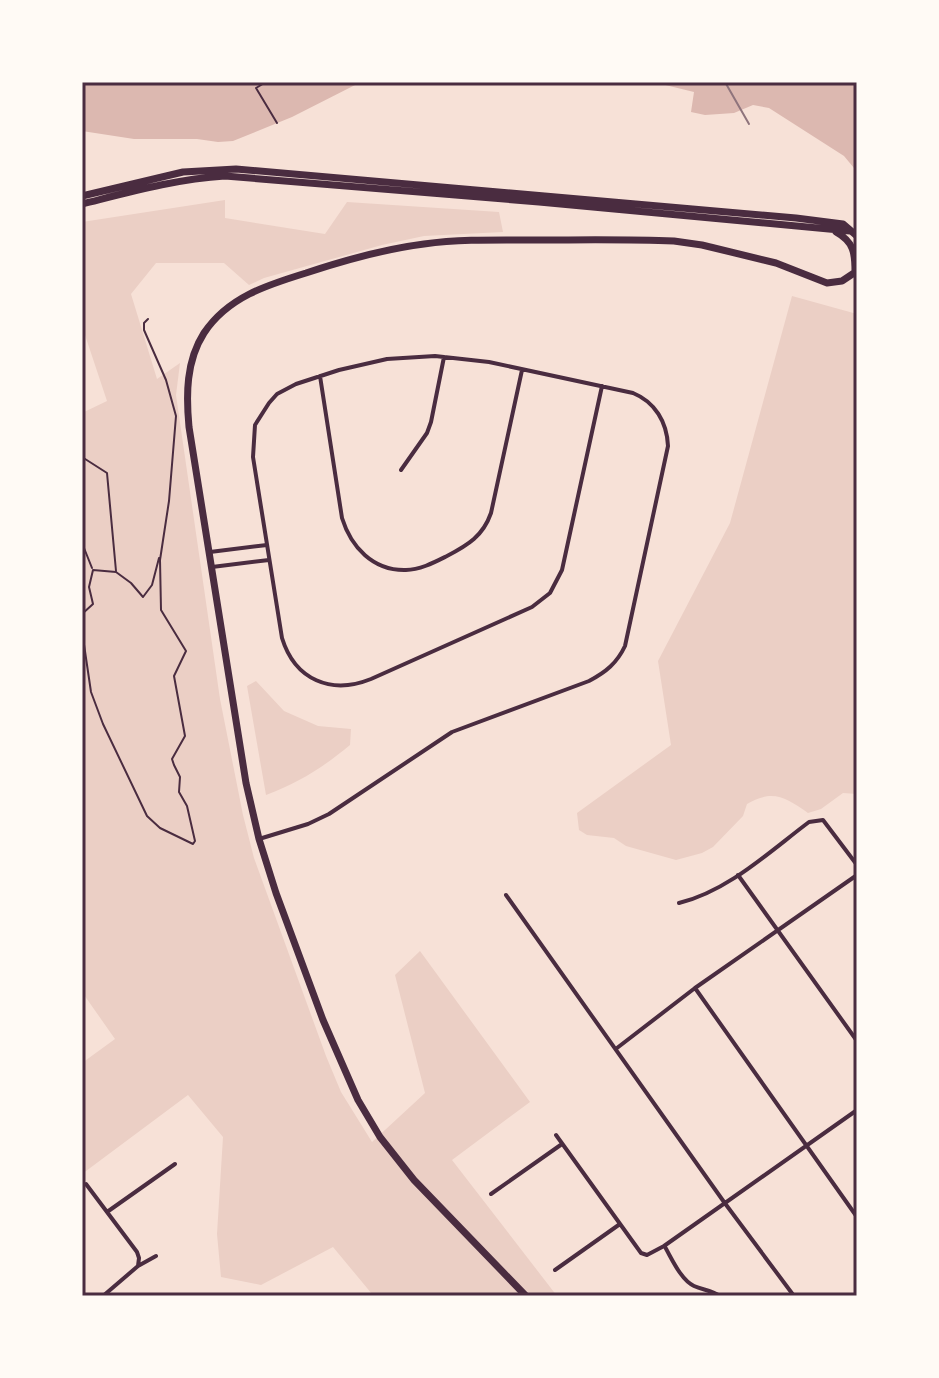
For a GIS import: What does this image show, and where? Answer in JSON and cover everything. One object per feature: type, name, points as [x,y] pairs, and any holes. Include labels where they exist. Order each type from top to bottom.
[{"type":"main road","points":[[82,196],[183,172],[236,169],[796,218],[843,224],[855,234]]},
{"type":"main road","points":[[82,204],[195,177],[225,176],[539,202],[830,229],[855,234]]},
{"type":"main road","points":[[526,1296],[414,1180],[368,1118],[323,1020],[276,893],[259,839],[238,738],[189,427],[186,399],[197,345],[204,332],[226,308],[253,291],[384,251],[463,241],[674,241],[776,263],[827,283],[842,281],[856,271],[848,240],[830,229]]},
{"type":"street","points":[[401,470],[427,433],[444,357]]},
{"type":"street","points":[[259,839],[329,814],[452,732],[589,681],[616,662],[627,639],[668,453],[663,421],[648,401],[633,393],[602,386],[522,370],[489,362],[444,357],[387,359],[339,370],[286,388],[269,403],[255,425],[253,457],[282,638],[287,652],[304,672],[337,686],[371,679],[532,607],[550,593],[562,570],[602,386]]},
{"type":"street","points":[[320,376],[346,531],[369,559],[385,567],[405,570],[440,560],[462,549],[481,534],[491,513],[522,370]]},
{"type":"street","points":[[209,552],[267,545]]},
{"type":"street","points":[[212,567],[269,560]]},
{"type":"street","points":[[679,903],[695,899],[738,875],[809,822],[823,820],[857,865]]},
{"type":"street","points":[[738,875],[857,1041]]},
{"type":"street","points":[[617,1048],[695,988],[857,875]]},
{"type":"street","points":[[506,895],[794,1296]]},
{"type":"street","points":[[695,988],[857,1217]]},
{"type":"street","points":[[556,1135],[644,1255],[664,1246],[857,1110]]},
{"type":"street","points":[[491,1194],[562,1144]]},
{"type":"street","points":[[107,1212],[175,1164]]},
{"type":"street","points":[[86,1184],[137,1252],[138,1266]]},
{"type":"street","points":[[555,1270],[620,1224]]},
{"type":"street","points":[[664,1246],[690,1285],[720,1296]]},
{"type":"street","points":[[103,1296],[138,1266],[156,1256]]},
{"type":"path","points":[[266,82],[256,88],[277,123]]},
{"type":"path","points":[[82,631],[91,692],[147,816],[160,828],[193,844],[194,829],[179,792],[180,777],[172,759],[185,736],[174,676],[186,651],[161,610],[160,560],[169,501],[176,416],[166,380],[144,330],[148,319]]},
{"type":"path","points":[[82,457],[107,473],[116,572]]},
{"type":"path","points":[[93,570],[116,572],[143,597],[152,585],[163,542]]},
{"type":"path","points":[[82,543],[93,570],[89,587],[93,604],[82,614]]},
{"type":"shaded area","points":[[82,82],[361,82],[292,117],[233,141],[218,142],[134,139],[82,131]]},
{"type":"shaded area","points":[[653,82],[857,82],[857,169],[844,156],[769,108],[753,105],[734,113],[705,115],[691,112],[694,92]]},
{"type":"shaded area","points":[[225,200],[225,218],[325,234],[347,202],[499,212],[503,232],[424,236],[264,278],[249,285],[224,263],[156,263],[131,294],[157,379],[180,363],[176,395],[220,699],[243,815],[254,858],[341,1092],[372,1142],[425,1093],[395,975],[420,951],[530,1102],[452,1160],[557,1296],[370,1296],[372,1294],[333,1247],[261,1285],[221,1277],[217,1234],[223,1137],[188,1095],[82,1174],[82,1063],[115,1039],[82,992],[82,413],[107,401],[82,326],[82,222]]},
{"type":"shaded area","points":[[792,296],[857,314],[857,794],[843,793],[821,809],[808,813],[779,797],[756,799],[747,804],[743,816],[713,847],[676,860],[626,846],[614,838],[587,835],[579,830],[577,813],[671,745],[658,661],[730,523]]},
{"type":"shaded area","points":[[256,681],[284,711],[318,726],[351,729],[350,745],[340,753],[300,780],[266,795],[247,686]]},
{"type":"railway","points":[[725,82],[749,124]]}]
